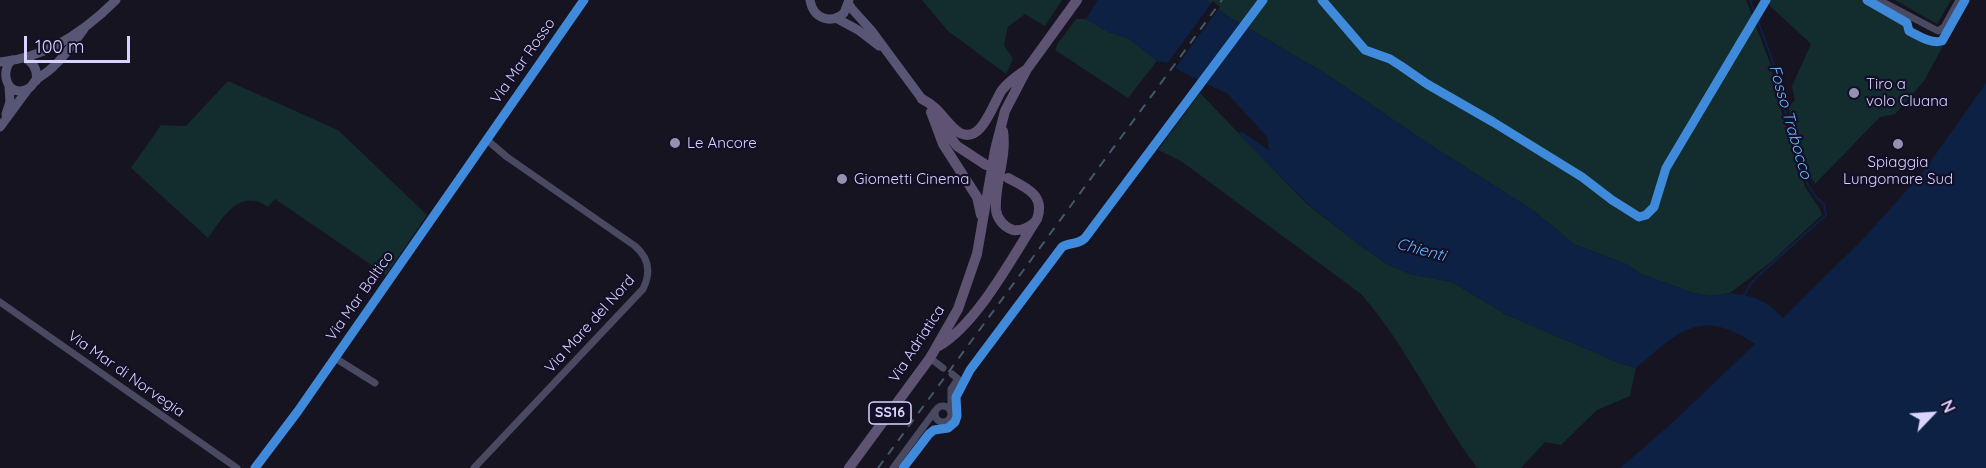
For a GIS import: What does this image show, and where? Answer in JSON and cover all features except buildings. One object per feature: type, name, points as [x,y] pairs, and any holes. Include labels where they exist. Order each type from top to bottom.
[{"type":"main road","points":[[2,123],[28,89],[56,65],[84,29],[116,0]]},
{"type":"main road","points":[[810,0],[812,9],[818,16],[827,19],[836,18],[844,13],[848,1]]},
{"type":"main road","name":"SS16","points":[[983,224],[1001,121],[1030,66],[1077,0]]},
{"type":"main road","points":[[848,1],[957,146],[986,165]]},
{"type":"main road","points":[[836,18],[858,30],[887,52]]},
{"type":"main road","points":[[0,62],[25,58],[59,44],[84,29]]},
{"type":"main road","points":[[25,58],[36,70],[36,81]]},
{"type":"main road","points":[[2,123],[10,102],[4,72],[12,60]]},
{"type":"main road","points":[[922,99],[936,107],[957,131],[971,134],[980,129],[1000,92],[1030,66]]},
{"type":"main road","points":[[5,84],[18,91],[28,89]]},
{"type":"main road","points":[[932,112],[944,144],[977,197],[983,224]]},
{"type":"main road","points":[[1001,121],[1004,150],[996,205],[998,217],[1006,226],[1016,230],[1026,229],[1035,223]]},
{"type":"main road","points":[[936,348],[954,336],[989,294],[1035,223],[1040,210],[1038,198],[1029,189],[1008,178]]},
{"type":"main road","name":"Via Adriatica","points":[[849,468],[936,348],[967,288],[983,224]]},
{"type":"street","name":"Via Mar Rosso","points":[[487,140],[584,0]]},
{"type":"street","points":[[1879,0],[1938,31],[1944,27],[1959,0]]},
{"type":"street","name":"Via Mar Baltico","points":[[255,468],[298,411],[487,140]]},
{"type":"street","name":"Via Mare del Nord","points":[[474,468],[643,289],[648,273],[646,259],[639,250],[507,157],[487,140]]},
{"type":"street","name":"Via Mar di Norvegia","points":[[0,302],[237,468]]},
{"type":"street","name":"Via Mar Baltico","points":[[335,358],[375,383]]},
{"type":"street","points":[[930,358],[943,368]]},
{"type":"street","points":[[920,430],[949,420],[951,389],[958,379],[952,374]]},
{"type":"street","points":[[893,468],[938,407],[944,405],[951,411]]},
{"type":"street","points":[[935,411],[935,416],[940,422]]},
{"type":"green space","points":[[922,0],[1062,0],[1045,26],[1025,14],[1008,27],[1004,45],[1013,59],[1006,74],[948,31]]},
{"type":"green space","points":[[1206,0],[1746,0],[1770,63],[1780,106],[1805,187],[1822,215],[1771,262],[1730,293],[1710,296],[1693,293],[1641,274],[1628,265],[1574,244],[1534,211],[1429,144],[1326,74],[1226,15]]},
{"type":"green space","name":"Tiro a volo Cluana","points":[[1770,0],[1862,0],[1905,25],[1907,33],[1921,41],[1943,46],[1924,81],[1895,114],[1880,117],[1815,184],[1805,168],[1788,107],[1795,100],[1792,86],[1811,44],[1768,4]]},
{"type":"green space","points":[[1895,0],[1951,0],[1937,24]]},
{"type":"green space","points":[[1076,19],[1086,19],[1109,32],[1128,38],[1157,61],[1128,98],[1055,50]]},
{"type":"green space","points":[[228,81],[338,130],[427,215],[386,275],[275,199],[268,207],[258,202],[240,203],[226,214],[208,238],[131,168],[161,125],[186,126]]},
{"type":"green space","points":[[1200,93],[1306,203],[1358,244],[1387,264],[1410,274],[1452,282],[1507,315],[1636,368],[1630,396],[1597,410],[1561,445],[1545,442],[1521,468],[1477,468],[1393,335],[1361,294],[1181,161],[1158,150]]},
{"type":"water","name":"Chienti","points":[[1098,0],[1206,0],[1226,15],[1326,74],[1429,144],[1534,211],[1574,244],[1628,265],[1641,274],[1693,293],[1710,296],[1730,293],[1753,297],[1769,305],[1783,318],[1865,237],[1924,171],[1986,83],[1986,468],[1620,468],[1670,425],[1755,344],[1720,327],[1691,328],[1665,343],[1636,368],[1507,315],[1452,282],[1410,274],[1387,264],[1307,203],[1238,133],[1242,132],[1269,150],[1267,137],[1228,94],[1182,72],[1170,63],[1157,61],[1128,38],[1109,32],[1086,19]]},
{"type":"pier","points":[[1213,1],[1220,7],[1174,70],[1166,65]]},
{"type":"waterway","name":"Fosso Trabocco","points":[[1743,297],[1758,276],[1826,215],[1824,204],[1816,197],[1805,180],[1771,56],[1750,0]]},
{"type":"railway","points":[[878,468],[1222,0]]},
{"type":"cycle path","points":[[255,468],[298,411],[584,0]]},
{"type":"cycle path","points":[[903,468],[929,434],[934,430],[948,428],[955,422],[956,397],[970,370],[1062,247],[1080,242],[1085,238],[1263,0]]},
{"type":"cycle path","points":[[1322,0],[1365,50],[1390,59],[1427,84],[1582,177],[1639,217],[1646,215],[1654,207],[1666,168],[1766,0]]},
{"type":"cycle path","points":[[1867,0],[1907,23],[1909,31],[1925,39],[1938,42],[1942,41],[1965,0]]},
{"type":"place","name":"Tiro a volo Cluana","points":[[1854,93]]},
{"type":"place","name":"Le Ancore","points":[[675,143]]},
{"type":"place","name":"Spiaggia Lungomare Sud","points":[[1898,144]]},
{"type":"place","name":"Giometti Cinema","points":[[842,179]]}]
